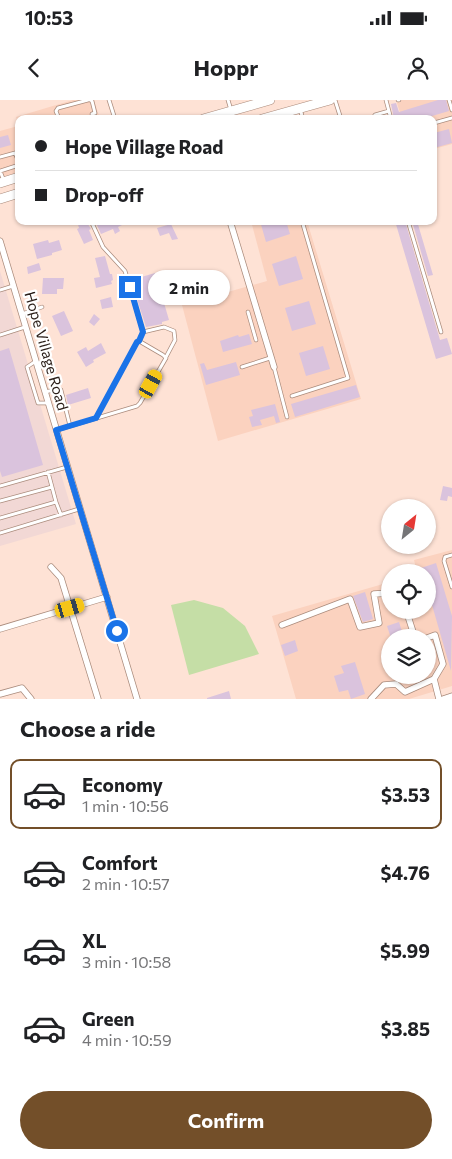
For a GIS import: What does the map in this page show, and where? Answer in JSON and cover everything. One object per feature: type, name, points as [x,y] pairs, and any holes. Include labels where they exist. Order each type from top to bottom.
[{"type":"main road","points":[[217,115],[270,100]]},
{"type":"main road","points":[[278,115],[330,100]]},
{"type":"main road","points":[[2,183],[15,178]]},
{"type":"main road","points":[[0,199],[15,194]]},
{"type":"street","points":[[231,225],[274,367]]},
{"type":"street","name":"Hope Village Road","points":[[0,241],[137,699]]},
{"type":"street","points":[[51,568],[61,578],[98,699]]},
{"type":"street","points":[[282,625],[350,599],[360,628],[380,623],[374,594],[381,594]]},
{"type":"street","points":[[1,626],[107,597]]},
{"type":"street","points":[[436,642],[443,664],[436,676]]},
{"type":"street","points":[[371,699],[376,696],[384,685],[396,684],[405,692],[423,684]]},
{"type":"street","points":[[436,684],[441,699],[452,696]]},
{"type":"street","points":[[0,694],[22,688],[31,699]]},
{"type":"lane","points":[[58,115],[56,111],[58,108],[89,100],[92,101],[95,113],[92,115]]},
{"type":"lane","points":[[109,100],[114,115]]},
{"type":"lane","points":[[228,100],[231,111]]},
{"type":"lane","points":[[335,100],[340,115]]},
{"type":"lane","points":[[386,100],[390,115]]},
{"type":"lane","points":[[449,100],[452,110]]},
{"type":"lane","points":[[300,108],[302,115]]},
{"type":"lane","points":[[375,115],[389,111]]},
{"type":"lane","points":[[437,122],[452,118]]},
{"type":"lane","points":[[0,157],[15,153]]},
{"type":"lane","points":[[2,183],[0,171],[15,165]]},
{"type":"lane","points":[[93,225],[103,247],[125,271],[143,332],[96,418]]},
{"type":"lane","points":[[292,396],[348,378],[303,225]]},
{"type":"lane","points":[[409,225],[441,332]]},
{"type":"lane","points":[[0,290],[14,286]]},
{"type":"lane","points":[[22,314],[42,307]]},
{"type":"lane","points":[[248,312],[256,340]]},
{"type":"lane","points":[[0,335],[26,327]]},
{"type":"lane","points":[[56,430],[137,406],[140,403],[175,340],[174,331],[171,328],[164,327],[143,332]]},
{"type":"lane","points":[[254,333],[263,330]]},
{"type":"lane","points":[[139,341],[166,358]]},
{"type":"lane","points":[[242,367],[271,358]]},
{"type":"lane","points":[[36,361],[27,367],[32,385],[38,403],[48,403]]},
{"type":"lane","points":[[274,367],[287,418]]},
{"type":"lane","points":[[45,392],[60,390],[70,426]]},
{"type":"lane","points":[[0,486],[67,467]]},
{"type":"lane","points":[[48,472],[61,515]]},
{"type":"lane","points":[[0,501],[52,487]]},
{"type":"lane","points":[[0,518],[56,502]]},
{"type":"lane","points":[[0,533],[80,509]]},
{"type":"lane","points":[[452,555],[446,557],[444,561],[452,587]]},
{"type":"shaded area","points":[[73,100],[94,100],[99,115],[23,115]]},
{"type":"shaded area","points":[[396,100],[452,100],[452,144],[437,148],[437,115],[401,115]]},
{"type":"shaded area","points":[[15,127],[15,173],[0,178],[0,131]]},
{"type":"shaded area","points":[[252,225],[308,225],[361,399],[218,441],[182,305],[267,281]]},
{"type":"shaded area","points":[[0,271],[76,524],[0,546]]},
{"type":"shaded area","points":[[452,550],[452,686],[409,699],[296,699],[272,616],[381,585],[381,619],[436,619],[436,564],[415,564],[414,560]]},
{"type":"green space","points":[[194,600],[223,608],[245,626],[259,654],[189,675],[171,605]]},
{"type":"building","points":[[438,100],[446,100],[449,111],[436,115],[393,115],[391,104],[396,103],[399,112]]},
{"type":"building","points":[[449,129],[452,143],[437,147],[437,132]]},
{"type":"building","points":[[8,135],[11,145],[0,148],[0,137]]},
{"type":"building","points":[[78,225],[88,225],[93,240],[84,244],[77,229],[79,228]]},
{"type":"building","points":[[97,225],[122,225],[118,227],[120,231],[115,234],[113,229],[101,234]]},
{"type":"building","points":[[171,225],[178,239],[172,240],[169,233],[160,236],[157,228]]},
{"type":"building","points":[[261,225],[287,225],[290,234],[266,242]]},
{"type":"building","points":[[396,225],[406,225],[440,340],[447,338],[452,354],[436,359]]},
{"type":"building","points":[[413,225],[418,225],[433,275],[428,276]]},
{"type":"building","points":[[48,240],[49,243],[59,240],[62,250],[37,259],[33,244]]},
{"type":"building","points":[[105,256],[110,274],[112,274],[112,284],[96,288],[94,278],[100,277],[95,258]]},
{"type":"building","points":[[296,256],[303,279],[279,286],[272,264]]},
{"type":"building","points":[[39,263],[41,270],[28,274],[27,267]]},
{"type":"building","points":[[155,273],[160,290],[164,289],[166,295],[162,296],[169,320],[162,322],[162,324],[146,327],[131,280]]},
{"type":"building","points":[[43,278],[64,278],[63,289],[57,289],[57,294],[42,294]]},
{"type":"building","points":[[111,297],[113,307],[102,309],[100,300]]},
{"type":"building","points":[[309,301],[316,324],[292,331],[285,308]]},
{"type":"building","points":[[64,311],[73,331],[61,336],[52,316]]},
{"type":"building","points":[[94,314],[100,319],[94,326],[89,322]]},
{"type":"building","points":[[249,334],[252,344],[223,352],[220,341],[238,335],[239,337]]},
{"type":"building","points":[[101,343],[106,353],[93,360],[94,362],[86,367],[77,352],[86,347],[88,351]]},
{"type":"building","points":[[323,346],[330,369],[306,376],[299,353]]},
{"type":"building","points":[[9,348],[43,465],[2,477],[0,471],[0,351]]},
{"type":"building","points":[[236,362],[240,375],[206,385],[200,364],[204,363],[207,370]]},
{"type":"building","points":[[356,385],[360,397],[295,417],[291,404]]},
{"type":"building","points":[[88,388],[91,398],[68,405],[66,395]]},
{"type":"building","points":[[275,404],[280,422],[276,423],[274,416],[260,420],[262,425],[252,427],[249,417],[253,416],[251,410]]},
{"type":"building","points":[[443,486],[452,488],[452,497],[448,496],[447,501],[440,500]]},
{"type":"building","points":[[436,563],[452,616],[451,671],[436,619],[436,564],[433,564]]},
{"type":"building","points":[[365,592],[373,619],[363,622],[353,596]]},
{"type":"building","points":[[399,622],[401,629],[388,629],[387,626]]},
{"type":"building","points":[[295,640],[298,651],[285,656],[281,645]]},
{"type":"building","points":[[355,662],[365,694],[351,699],[348,690],[339,692],[334,676],[344,673],[341,666]]},
{"type":"building","points":[[229,691],[231,699],[207,699],[207,698]]},
{"type":"route","points":[[117,631],[56,430],[96,418],[139,341],[143,332],[130,287]]}]
